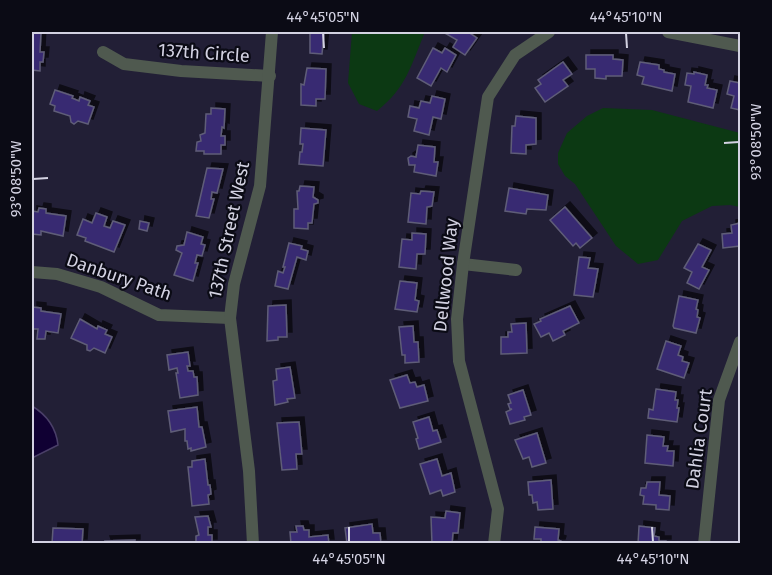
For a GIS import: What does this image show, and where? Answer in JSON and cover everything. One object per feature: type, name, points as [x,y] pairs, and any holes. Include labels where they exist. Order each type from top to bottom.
[{"type":"street","name":"137th Street West","points":[[253,543],[249,471],[230,318],[234,284],[260,186],[272,32]]},
{"type":"street","name":"Dellwood Way","points":[[494,543],[498,509],[459,361],[457,319],[488,97],[515,55],[549,32]]},
{"type":"street","points":[[668,32],[741,46]]},
{"type":"street","name":"137th Circle","points":[[104,52],[124,64],[181,71],[270,76]]},
{"type":"street","points":[[463,264],[516,270]]},
{"type":"street","name":"Danbury Path","points":[[32,272],[57,274],[101,287],[159,315],[230,318]]},
{"type":"street","name":"Dahlia Court","points":[[704,543],[719,400],[741,342]]},
{"type":"green space","points":[[352,32],[425,32],[402,84],[377,111],[359,104],[348,83]]},
{"type":"green space","points":[[603,108],[652,110],[740,133],[740,207],[712,206],[682,221],[658,260],[638,264],[616,246],[575,184],[565,176],[558,164],[558,153],[567,133],[587,116]]},
{"type":"shaded area","points":[[32,406],[50,422],[58,445],[32,458]]},
{"type":"building","points":[[32,32],[41,32],[40,52],[44,52],[43,62],[40,62],[40,71],[32,70]]},
{"type":"building","points":[[310,32],[324,32],[322,54],[310,53]]},
{"type":"building","points":[[443,32],[468,32],[477,38],[465,55],[453,47],[457,40]]},
{"type":"building","points":[[433,48],[442,53],[445,48],[456,55],[447,72],[441,68],[431,86],[417,78]]},
{"type":"building","points":[[586,55],[613,55],[613,59],[623,60],[622,76],[606,76],[606,79],[595,78],[595,69],[586,69]]},
{"type":"building","points":[[563,62],[572,74],[563,80],[568,86],[545,102],[535,88],[541,84],[538,80]]},
{"type":"building","points":[[640,62],[659,65],[659,69],[664,72],[675,74],[672,91],[642,84],[644,77],[637,75]]},
{"type":"building","points":[[307,68],[326,69],[325,99],[316,99],[316,106],[301,105],[301,84],[304,85]]},
{"type":"building","points":[[694,72],[707,75],[705,85],[708,85],[707,88],[717,90],[713,108],[688,102],[691,86],[685,85],[687,73],[694,74]]},
{"type":"building","points":[[730,81],[740,83],[740,110],[731,108],[734,96],[727,94]]},
{"type":"building","points":[[55,90],[73,96],[72,98],[79,101],[80,97],[90,101],[88,105],[94,107],[88,124],[78,121],[74,124],[70,116],[54,111],[55,106],[50,104]]},
{"type":"building","points":[[432,96],[445,99],[441,119],[433,117],[429,135],[414,131],[417,119],[408,117],[410,106],[419,108],[421,101],[430,103]]},
{"type":"building","points":[[211,108],[225,109],[221,136],[225,136],[225,145],[221,145],[221,154],[204,154],[204,151],[196,151],[197,142],[201,141],[200,135],[205,133],[206,114],[211,114]]},
{"type":"building","points":[[516,116],[536,118],[536,144],[526,145],[526,154],[511,153],[512,126],[515,126]]},
{"type":"building","points":[[301,128],[326,130],[323,166],[299,164],[303,144],[300,144]]},
{"type":"building","points":[[418,145],[435,147],[434,162],[438,162],[436,176],[414,172],[415,165],[409,165],[408,158],[416,157]]},
{"type":"building","points":[[207,168],[223,169],[217,193],[212,192],[211,199],[214,199],[209,218],[196,216]]},
{"type":"building","points":[[300,186],[314,187],[313,197],[318,200],[318,203],[314,204],[312,223],[308,223],[308,229],[294,228],[294,209],[298,209],[297,191]]},
{"type":"building","points":[[509,188],[548,195],[546,210],[527,209],[526,214],[505,211]]},
{"type":"building","points":[[421,191],[434,192],[432,206],[427,207],[426,224],[408,222],[411,193],[420,194]]},
{"type":"building","points":[[565,207],[592,238],[580,248],[576,243],[573,246],[550,220]]},
{"type":"building","points":[[39,208],[46,209],[46,213],[66,216],[63,236],[41,231],[41,235],[32,234],[32,211],[38,212]]},
{"type":"building","points":[[96,213],[107,217],[104,226],[110,228],[113,221],[125,225],[114,252],[85,241],[86,238],[77,235],[83,219],[92,223]]},
{"type":"building","points":[[140,221],[149,223],[147,231],[139,229]]},
{"type":"building","points":[[740,223],[740,246],[723,248],[722,234],[732,233],[731,225]]},
{"type":"building","points":[[187,232],[203,237],[201,244],[205,245],[202,256],[197,255],[195,263],[198,263],[193,281],[174,275],[182,253],[176,250],[177,246],[184,245]]},
{"type":"building","points":[[412,233],[426,234],[425,254],[417,254],[416,269],[399,267],[402,239],[412,240]]},
{"type":"building","points":[[289,243],[302,246],[301,249],[308,251],[306,260],[297,257],[288,289],[275,286],[278,271],[283,273],[285,267],[283,267]]},
{"type":"building","points":[[698,244],[711,250],[702,267],[709,270],[699,289],[687,283],[692,272],[684,268]]},
{"type":"building","points":[[579,257],[590,258],[588,268],[598,269],[593,297],[574,295]]},
{"type":"building","points":[[400,281],[417,283],[415,300],[419,301],[417,312],[395,309]]},
{"type":"building","points":[[679,296],[698,300],[696,309],[698,310],[697,317],[700,318],[696,333],[673,326]]},
{"type":"building","points":[[286,305],[287,337],[267,341],[268,306]]},
{"type":"building","points":[[570,306],[579,323],[563,331],[565,335],[553,341],[549,333],[541,337],[534,324]]},
{"type":"building","points":[[32,307],[61,314],[58,333],[46,331],[45,339],[37,339],[38,329],[32,329]]},
{"type":"building","points":[[80,319],[97,329],[98,326],[107,330],[105,334],[112,337],[105,353],[94,348],[87,350],[87,345],[71,338]]},
{"type":"building","points":[[526,323],[527,353],[501,354],[501,337],[508,337],[508,332],[512,332],[511,324]]},
{"type":"building","points":[[413,326],[414,342],[418,342],[419,362],[405,363],[399,327]]},
{"type":"building","points":[[666,341],[681,346],[678,355],[683,357],[682,361],[689,363],[684,378],[657,369]]},
{"type":"building","points":[[188,352],[190,366],[187,366],[188,371],[193,371],[194,377],[197,377],[198,395],[180,398],[177,368],[169,370],[167,355]]},
{"type":"building","points":[[290,367],[295,398],[275,405],[273,381],[277,380],[276,369]]},
{"type":"building","points":[[407,375],[410,383],[415,382],[417,387],[424,385],[428,401],[400,408],[390,380]]},
{"type":"building","points":[[656,389],[676,392],[675,400],[678,400],[677,408],[679,408],[677,422],[648,418],[649,409],[653,410]]},
{"type":"building","points":[[523,390],[531,415],[524,417],[525,420],[510,424],[506,412],[512,409],[508,404],[511,403],[508,395]]},
{"type":"building","points":[[197,407],[199,427],[202,427],[206,447],[191,451],[185,441],[185,429],[171,432],[168,411]]},
{"type":"building","points":[[429,417],[433,431],[437,430],[441,442],[419,449],[413,422]]},
{"type":"building","points":[[299,422],[302,454],[296,454],[297,469],[282,470],[277,423]]},
{"type":"building","points":[[537,433],[546,463],[532,467],[529,457],[523,459],[515,440]]},
{"type":"building","points":[[647,435],[664,437],[663,446],[668,446],[667,451],[674,451],[673,466],[645,463]]},
{"type":"building","points":[[205,459],[211,494],[208,495],[209,504],[192,506],[188,467],[192,467],[192,461]]},
{"type":"building","points":[[437,459],[442,476],[451,473],[455,492],[443,496],[441,490],[430,494],[420,464]]},
{"type":"building","points":[[551,480],[553,509],[538,510],[537,502],[533,503],[532,495],[529,495],[528,482]]},
{"type":"building","points":[[647,482],[660,482],[659,495],[670,496],[669,510],[656,509],[656,505],[643,504],[644,496],[640,495],[641,488],[646,488]]},
{"type":"building","points":[[446,511],[460,513],[458,533],[453,533],[452,544],[432,544],[431,517],[445,518]]},
{"type":"building","points":[[208,516],[211,527],[208,527],[208,535],[212,535],[212,544],[196,544],[196,536],[199,535],[195,517]]},
{"type":"building","points":[[372,524],[373,533],[380,533],[381,544],[347,544],[345,528]]},
{"type":"building","points":[[296,526],[303,526],[304,530],[309,530],[309,537],[328,535],[329,544],[291,544],[290,532],[297,532]]},
{"type":"building","points":[[639,526],[655,528],[654,536],[659,537],[659,541],[666,541],[666,544],[638,544]]},
{"type":"building","points":[[535,527],[559,529],[560,544],[541,544],[541,539],[534,539]]},
{"type":"building","points":[[53,528],[83,529],[82,544],[52,544]]},
{"type":"building","points":[[135,540],[135,544],[106,544],[105,541]]}]
